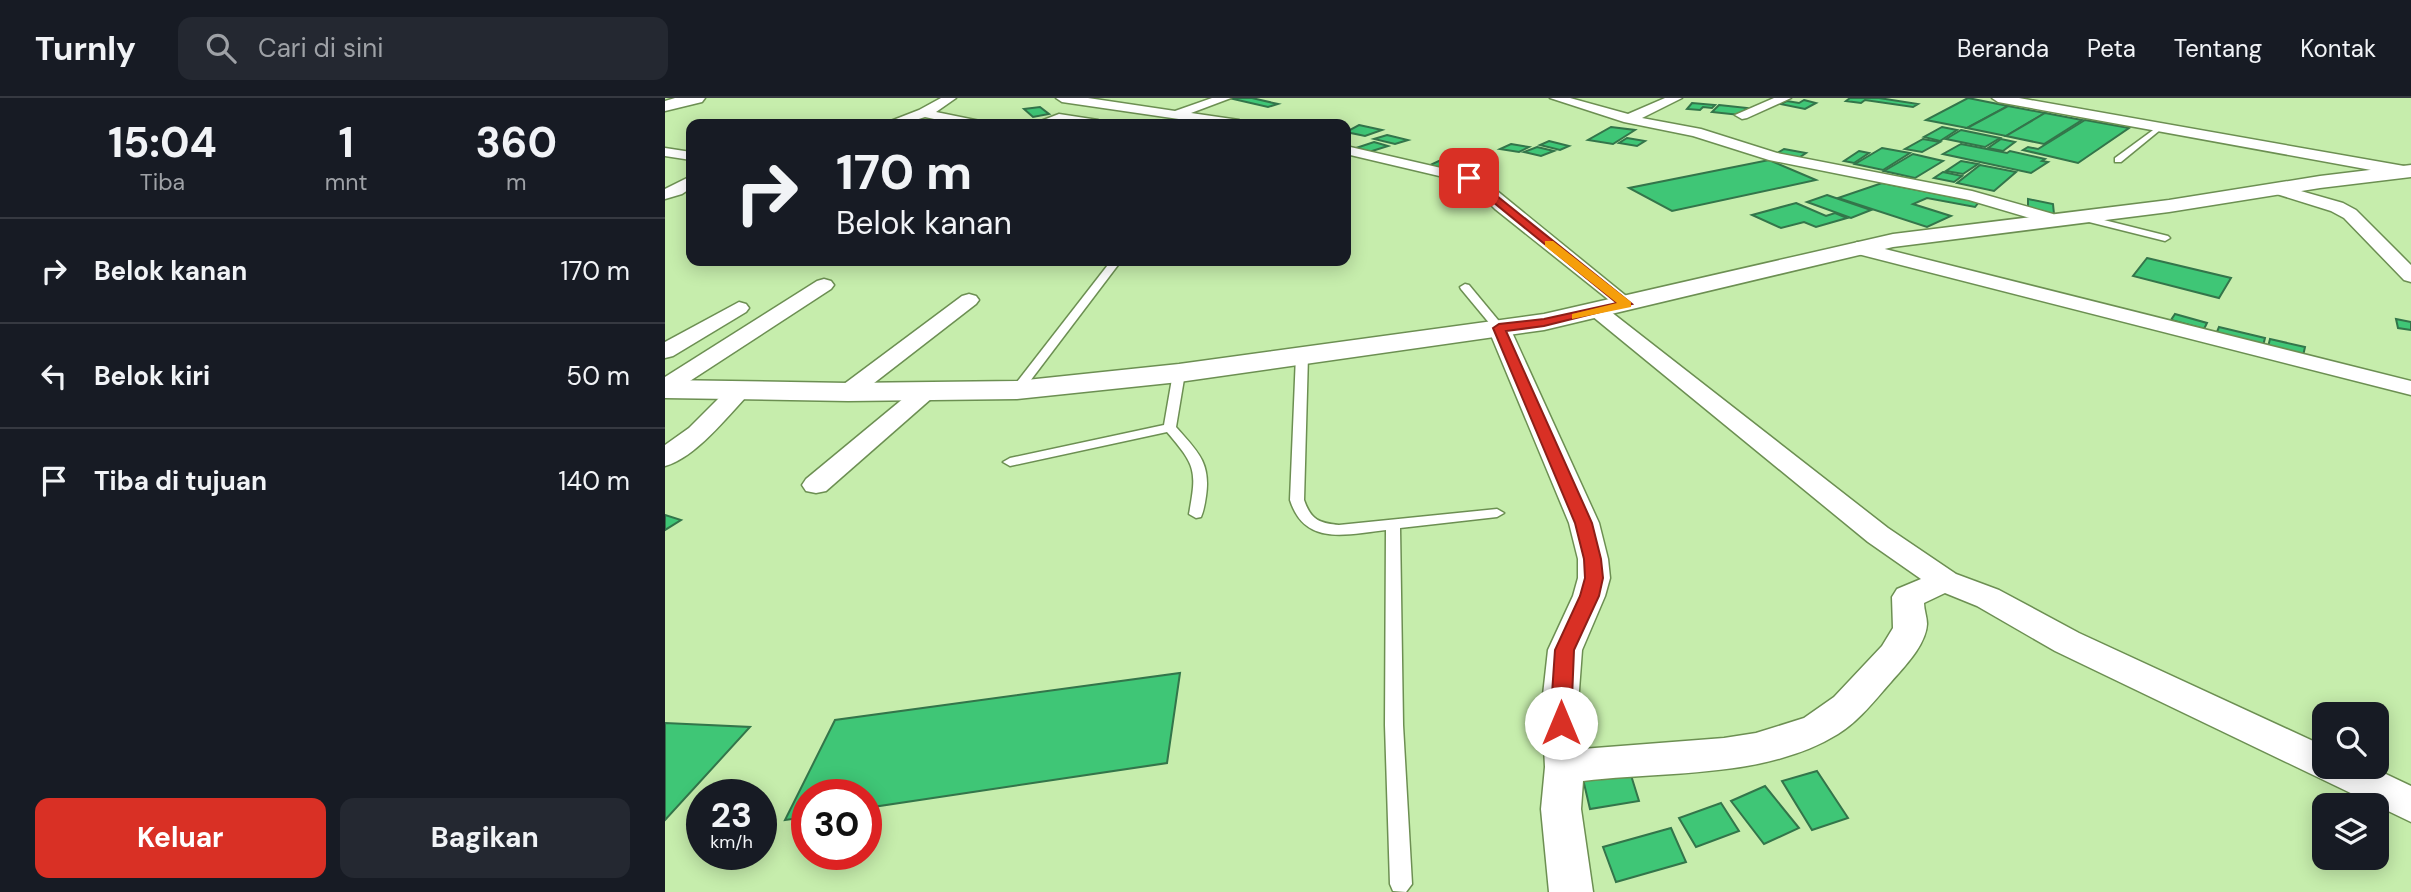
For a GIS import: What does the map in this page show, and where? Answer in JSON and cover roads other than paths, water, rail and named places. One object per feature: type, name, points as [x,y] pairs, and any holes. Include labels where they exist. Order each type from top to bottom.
[{"type":"main road","points":[[665,106],[694,98]]},
{"type":"street","points":[[905,119],[924,113],[950,98]]},
{"type":"street","points":[[1062,98],[1208,119]]},
{"type":"street","points":[[1162,119],[1225,98]]},
{"type":"street","points":[[1556,98],[1629,119],[1696,132],[1774,157],[1972,196],[2047,218]]},
{"type":"street","points":[[1629,119],[1676,98]]},
{"type":"street","points":[[1742,115],[1785,98]]},
{"type":"street","points":[[1998,98],[2096,118],[2162,126],[2407,171]]},
{"type":"street","points":[[1056,119],[1103,103]]},
{"type":"street","points":[[924,113],[952,119]]},
{"type":"street","points":[[1059,118],[1066,119]]},
{"type":"street","points":[[1351,151],[1474,180],[1501,205],[1626,304]]},
{"type":"street","points":[[665,152],[686,155]]},
{"type":"street","points":[[665,388],[924,393],[1017,390],[1179,373],[1599,312],[1857,248],[2047,218],[2167,206],[2407,171]]},
{"type":"street","points":[[665,194],[686,184]]},
{"type":"street","points":[[2276,189],[2337,207],[2350,214],[2411,276]]},
{"type":"street","points":[[1857,248],[2411,388]]},
{"type":"street","points":[[665,388],[824,285]]},
{"type":"street","points":[[848,393],[969,300]]},
{"type":"street","points":[[665,351],[739,308]]},
{"type":"street","points":[[1599,312],[1878,535],[1945,581],[1978,593],[2067,642],[2312,758]]},
{"type":"street","points":[[1499,328],[1584,523],[1593,559],[1594,578],[1590,596],[1565,650],[1560,704],[1564,767],[1561,818],[1571,892]]},
{"type":"street","points":[[665,458],[692,438],[740,390]]},
{"type":"street","points":[[816,485],[924,393]]},
{"type":"street","points":[[1564,767],[1694,759],[1781,741],[1818,728],[1852,700],[1880,671],[1902,642],[1911,623],[1906,602],[1908,597],[1945,581]]},
{"type":"street","points":[[2357,779],[2411,805]]},
{"type":"lane","points":[[2118,160],[2162,126]]},
{"type":"lane","points":[[2075,216],[2165,237]]},
{"type":"lane","points":[[1017,390],[1112,266]]},
{"type":"lane","points":[[1465,287],[1499,328]]},
{"type":"lane","points":[[1302,355],[1297,500],[1302,518],[1316,527],[1339,530],[1497,513]]},
{"type":"lane","points":[[1179,373],[1170,428],[1200,463],[1203,478],[1196,514]]},
{"type":"lane","points":[[1010,462],[1170,428]]},
{"type":"lane","points":[[1393,525],[1394,725],[1401,884]]}]
